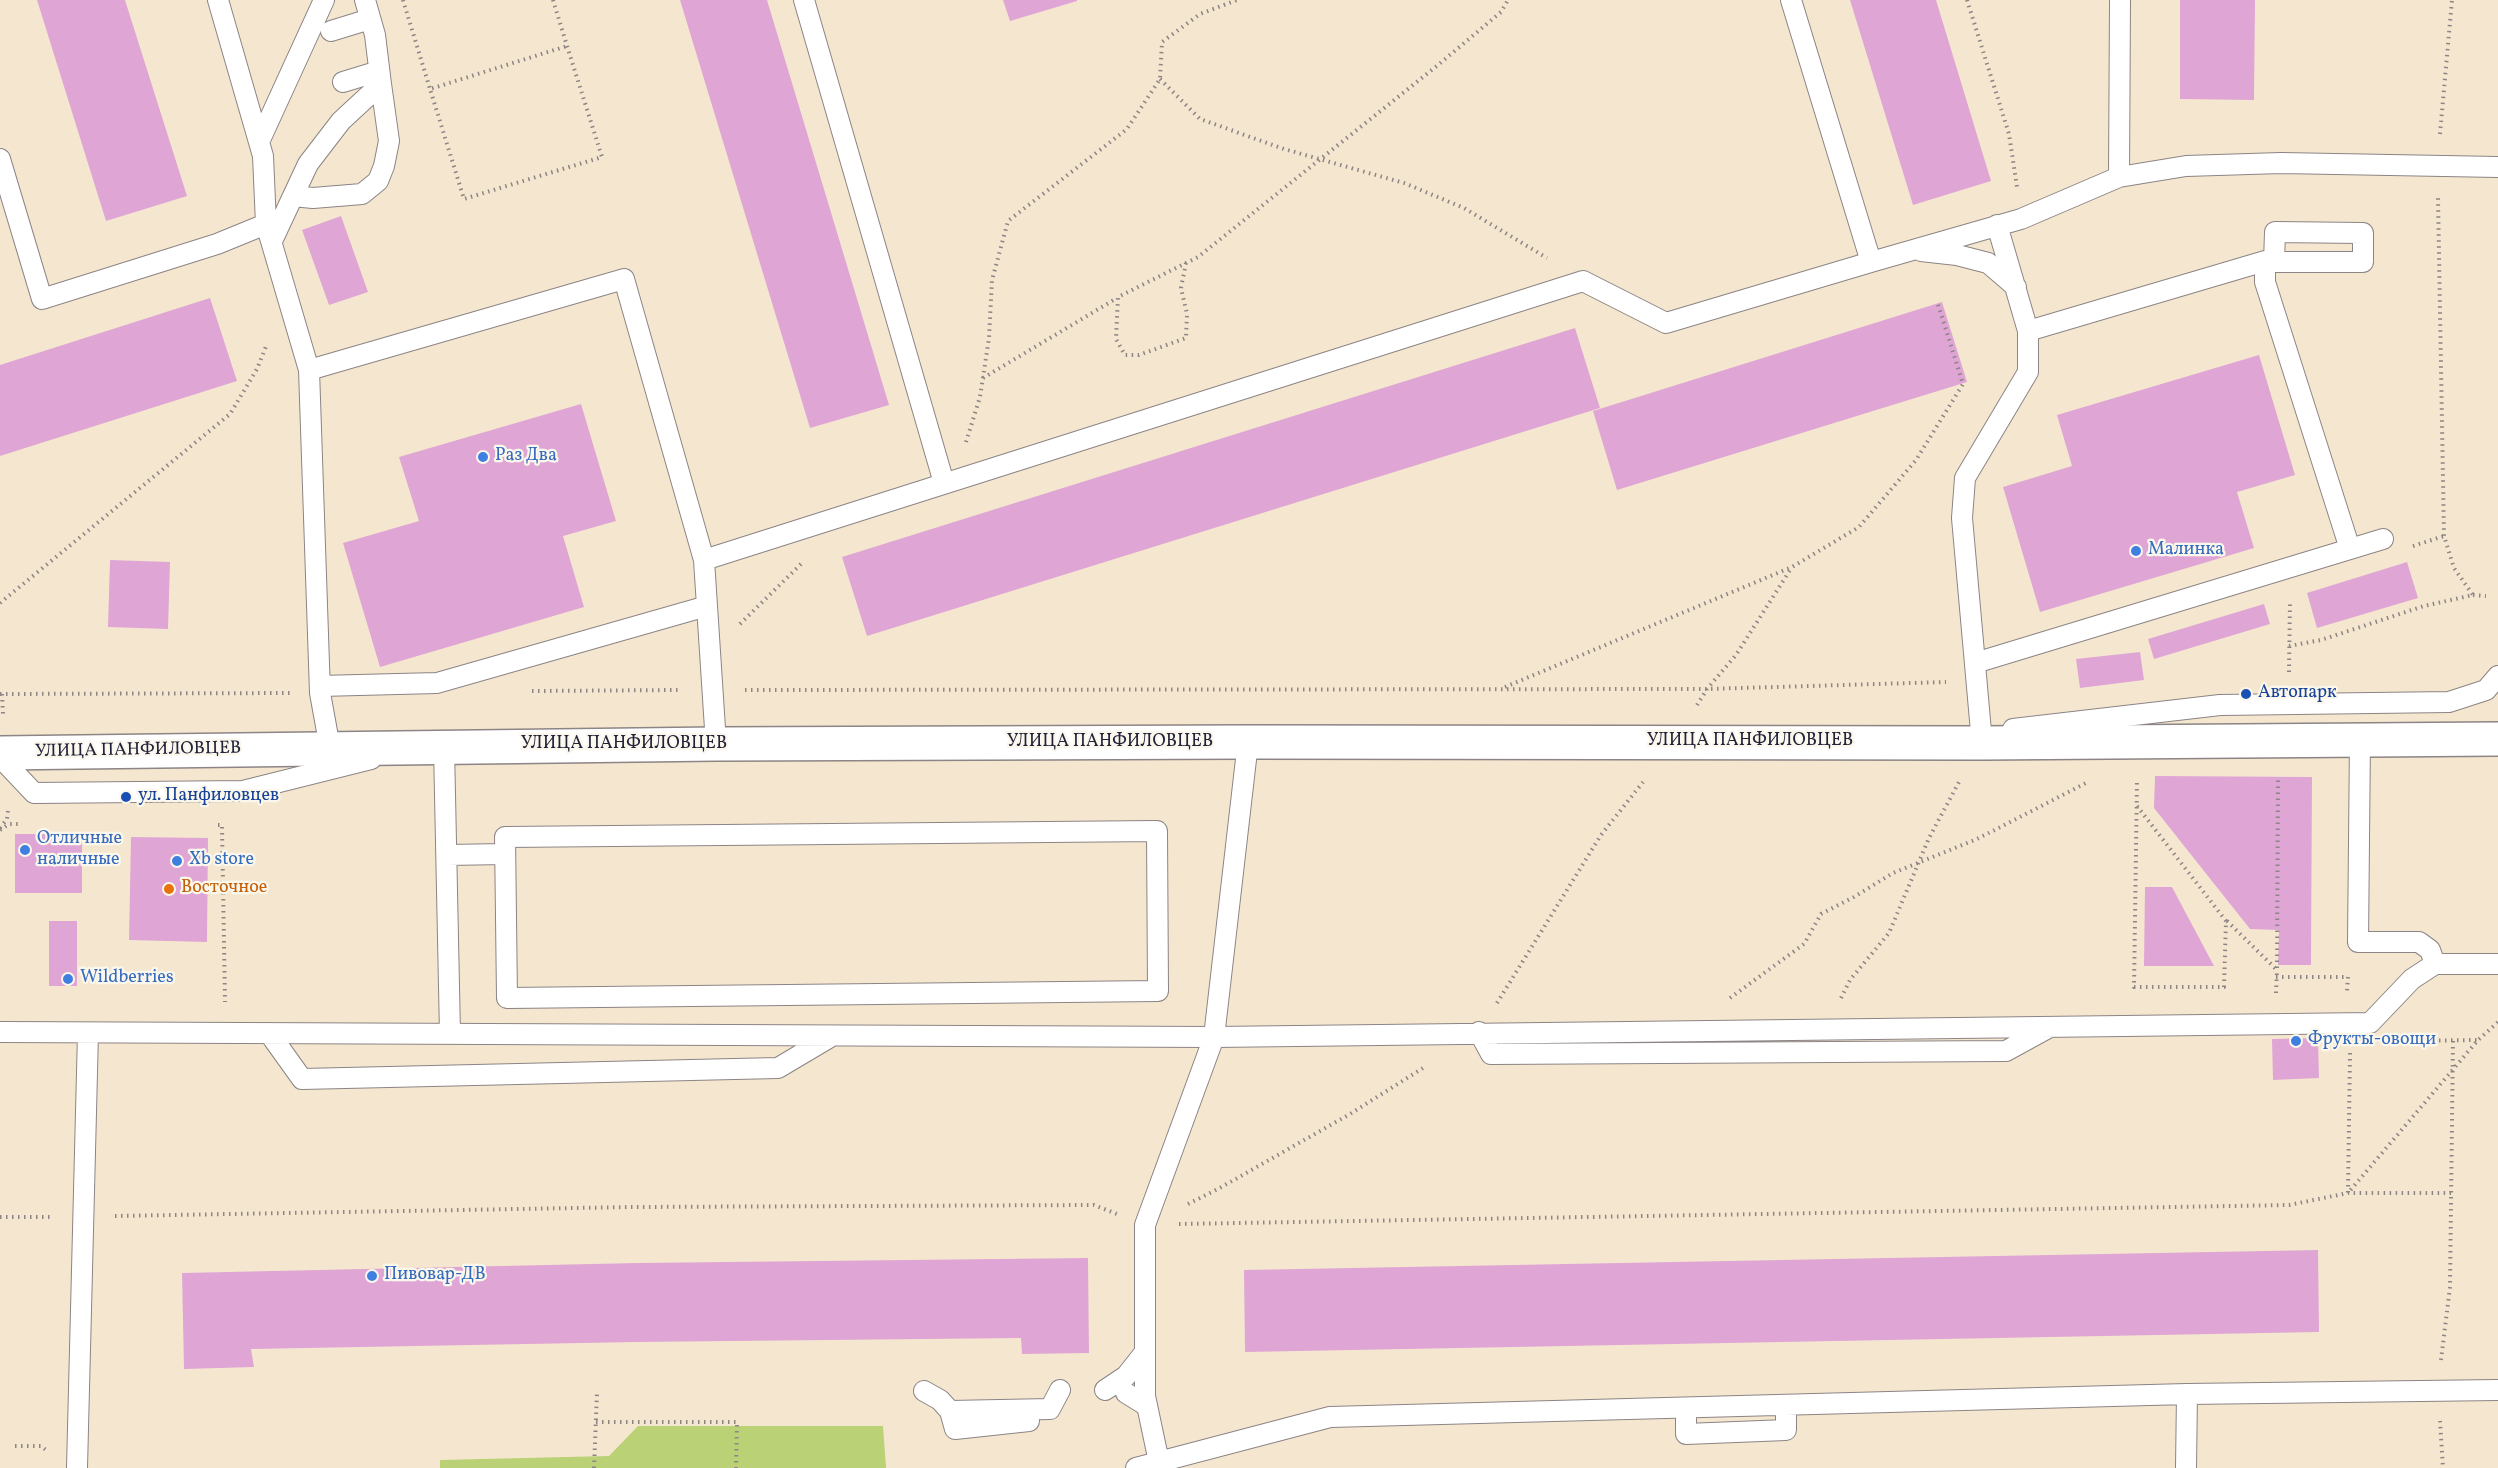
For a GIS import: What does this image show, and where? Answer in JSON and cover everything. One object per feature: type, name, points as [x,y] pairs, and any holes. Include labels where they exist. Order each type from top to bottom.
[{"type":"street","name":"УЛИЦА ПАНФИЛОВЦЕВ","points":[[3,756],[330,748],[716,744],[1906,743],[1981,738],[2360,740]]},
{"type":"street","points":[[2360,740],[2498,739]]},
{"type":"lane","points":[[218,0],[263,156],[274,227],[309,370],[320,689],[330,748]]},
{"type":"lane","points":[[259,142],[324,0]]},
{"type":"lane","points":[[303,197],[362,194],[378,181],[384,166],[390,141],[375,35],[365,0]]},
{"type":"lane","points":[[804,0],[944,483]]},
{"type":"lane","points":[[1791,0],[1871,262]]},
{"type":"lane","points":[[2119,177],[2120,0]]},
{"type":"lane","points":[[331,31],[370,19]]},
{"type":"lane","points":[[343,82],[380,78]]},
{"type":"lane","points":[[0,159],[8,218],[42,299],[274,227],[303,197],[308,164],[341,121],[380,78]]},
{"type":"lane","points":[[704,560],[1583,281],[1666,324],[2021,219],[2119,177],[2186,166],[2281,163],[2498,167]]},
{"type":"lane","points":[[1997,225],[2028,331],[2028,372],[1965,478],[1962,518],[1981,738],[2220,705],[2449,702],[2486,690],[2498,676]]},
{"type":"lane","points":[[1911,250],[1957,255],[1988,263],[2016,288]]},
{"type":"lane","points":[[2028,331],[2270,261],[2265,282],[2350,549]]},
{"type":"lane","points":[[309,370],[624,279],[704,560],[716,744]]},
{"type":"lane","points":[[1976,672],[2383,539]]},
{"type":"lane","points":[[320,689],[437,683],[707,606]]},
{"type":"lane","points":[[2360,740],[2358,942],[2419,942],[2430,950],[2435,964]]},
{"type":"lane","points":[[1159,1465],[1147,1406],[1145,1225],[1214,1037],[1248,742]]},
{"type":"lane","points":[[3,756],[34,792],[243,791],[431,747],[447,855],[450,1034]]},
{"type":"lane","points":[[1157,831],[1158,991],[507,998],[505,854],[505,837],[1157,831]]},
{"type":"lane","points":[[447,855],[505,854]]},
{"type":"lane","points":[[0,1032],[1214,1037],[2370,1023],[2412,979],[2435,964],[2498,964]]},
{"type":"lane","points":[[1479,1032],[1491,1054],[1994,1052],[2006,1051],[2051,1026]]},
{"type":"lane","points":[[77,1468],[88,1033]]},
{"type":"lane","points":[[269,1033],[302,1078],[778,1068],[833,1036]]},
{"type":"lane","points":[[1105,1390],[1126,1376],[1145,1352]]},
{"type":"lane","points":[[924,1391],[940,1400],[950,1411],[1050,1408],[1060,1390]]},
{"type":"lane","points":[[1136,1468],[1159,1465],[1330,1417],[2187,1394],[2498,1390]]},
{"type":"lane","points":[[1126,1393],[1147,1406]]},
{"type":"lane","points":[[2185,1468],[2187,1394]]},
{"type":"lane","points":[[1130,1468],[1143,1459],[1154,1442]]},
{"type":"path","points":[[403,0],[464,199],[602,157],[553,0]]},
{"type":"path","points":[[1237,0],[1200,14],[1162,42],[1160,79],[1200,119],[1320,159],[1404,183],[1464,208],[1583,281]]},
{"type":"path","points":[[983,378],[1118,297],[1198,257],[1492,20],[1501,12],[1508,0]]},
{"type":"path","points":[[1967,0],[2009,134],[2021,219]]},
{"type":"path","points":[[2452,0],[2438,165],[2444,536],[2454,568],[2473,596]]},
{"type":"path","points":[[430,89],[567,46]]},
{"type":"path","points":[[1118,297],[1116,339],[1125,355],[1139,355],[1186,338],[1188,314],[1181,288],[1186,263]]},
{"type":"path","points":[[1501,689],[1792,567],[1858,527],[1916,460],[1963,384],[1937,302]]},
{"type":"path","points":[[0,603],[230,414],[257,369],[268,341]]},
{"type":"path","points":[[2411,547],[2444,536]]},
{"type":"path","points":[[1479,1032],[1601,835],[1674,742],[1707,689],[1736,655],[1792,567]]},
{"type":"path","points":[[2289,681],[2290,596]]},
{"type":"path","points":[[2289,646],[2321,640],[2424,606],[2473,596],[2486,596]]},
{"type":"path","points":[[522,691],[1707,689],[1976,672]]},
{"type":"path","points":[[0,828],[7,819],[9,804],[3,756],[1,694],[320,689]]},
{"type":"path","points":[[1826,1028],[1850,980],[1889,933],[1918,861],[1981,738]]},
{"type":"path","points":[[2137,774],[2134,987],[2224,987],[2226,921]]},
{"type":"path","points":[[2137,806],[2226,921],[2277,970],[2278,776]]},
{"type":"path","points":[[1690,1030],[1804,944],[1821,914],[1893,873],[1977,839],[2094,780]]},
{"type":"path","points":[[210,825],[222,825],[225,1033]]},
{"type":"path","points":[[2277,977],[2348,977],[2347,998]]},
{"type":"path","points":[[2348,1193],[2478,1040],[2498,1022]]},
{"type":"path","points":[[2396,1041],[2478,1040]]},
{"type":"path","points":[[2443,1468],[2438,1391],[2450,1287],[2453,1041]]},
{"type":"path","points":[[2348,1193],[2350,1042]]},
{"type":"path","points":[[1145,1225],[1218,1190],[1350,1114],[1430,1064]]},
{"type":"path","points":[[2289,1205],[2348,1193],[2451,1193]]},
{"type":"path","points":[[594,1468],[597,1393]]},
{"type":"path","points":[[596,1422],[736,1422],[736,1468]]},
{"type":"path","points":[[15,1446],[41,1446],[50,1454]]},
{"type":"green space","points":[[638,1426],[883,1426],[886,1468],[440,1468],[440,1460],[609,1456]]},
{"type":"building","points":[[37,0],[125,0],[187,196],[106,221]]},
{"type":"building","points":[[680,0],[767,0],[889,405],[810,428]]},
{"type":"building","points":[[1003,0],[1077,0],[1077,1],[1010,21]]},
{"type":"building","points":[[1850,0],[1936,0],[1991,181],[1913,205]]},
{"type":"building","points":[[2180,0],[2255,0],[2254,100],[2180,99]]},
{"type":"building","points":[[341,216],[368,292],[329,305],[302,230]]},
{"type":"building","points":[[210,298],[237,381],[0,456],[0,365]]},
{"type":"building","points":[[1942,302],[1967,382],[1617,490],[1593,411]]},
{"type":"building","points":[[1575,328],[1600,408],[867,636],[842,557]]},
{"type":"building","points":[[2259,355],[2295,475],[2237,492],[2254,548],[2040,612],[2003,487],[2072,466],[2057,415]]},
{"type":"building","points":[[581,404],[616,521],[563,536],[584,607],[380,667],[343,543],[419,521],[399,457]]},
{"type":"building","points":[[110,560],[170,562],[168,629],[108,627]]},
{"type":"building","points":[[2407,562],[2418,598],[2317,628],[2307,593]]},
{"type":"building","points":[[2264,604],[2270,624],[2154,659],[2148,639]]},
{"type":"building","points":[[2140,652],[2144,680],[2080,688],[2076,659]]},
{"type":"building","points":[[2155,776],[2312,777],[2311,965],[2278,965],[2279,930],[2250,929],[2154,808]]},
{"type":"building","points":[[15,834],[82,834],[82,893],[15,893]]},
{"type":"building","name":"Восточное","points":[[131,837],[208,838],[207,942],[129,940]]},
{"type":"building","points":[[2145,887],[2172,887],[2214,966],[2144,966]]},
{"type":"building","points":[[49,921],[77,921],[77,986],[49,986]]},
{"type":"building","points":[[2318,1038],[2319,1078],[2273,1080],[2272,1039]]},
{"type":"building","points":[[2318,1250],[2319,1332],[1245,1352],[1244,1270]]},
{"type":"building","points":[[1088,1258],[1089,1353],[1022,1354],[1021,1338],[637,1342],[251,1349],[254,1367],[184,1369],[182,1273],[637,1263]]},
{"type":"place","name":"Раз Два","points":[[483,457]]},
{"type":"place","name":"Малинка","points":[[2136,551]]},
{"type":"place","name":"Автопарк","points":[[2246,694]]},
{"type":"place","name":"ул. Панфиловцев","points":[[126,797]]},
{"type":"place","name":"Отличные наличные","points":[[25,850]]},
{"type":"place","name":"Xb store","points":[[177,861]]},
{"type":"place","name":"Восточное","points":[[169,889]]},
{"type":"place","name":"Wildberries","points":[[68,979]]},
{"type":"place","name":"Фрукты-овощи","points":[[2296,1041]]},
{"type":"place","name":"Пивовар-ДВ","points":[[372,1276]]}]
